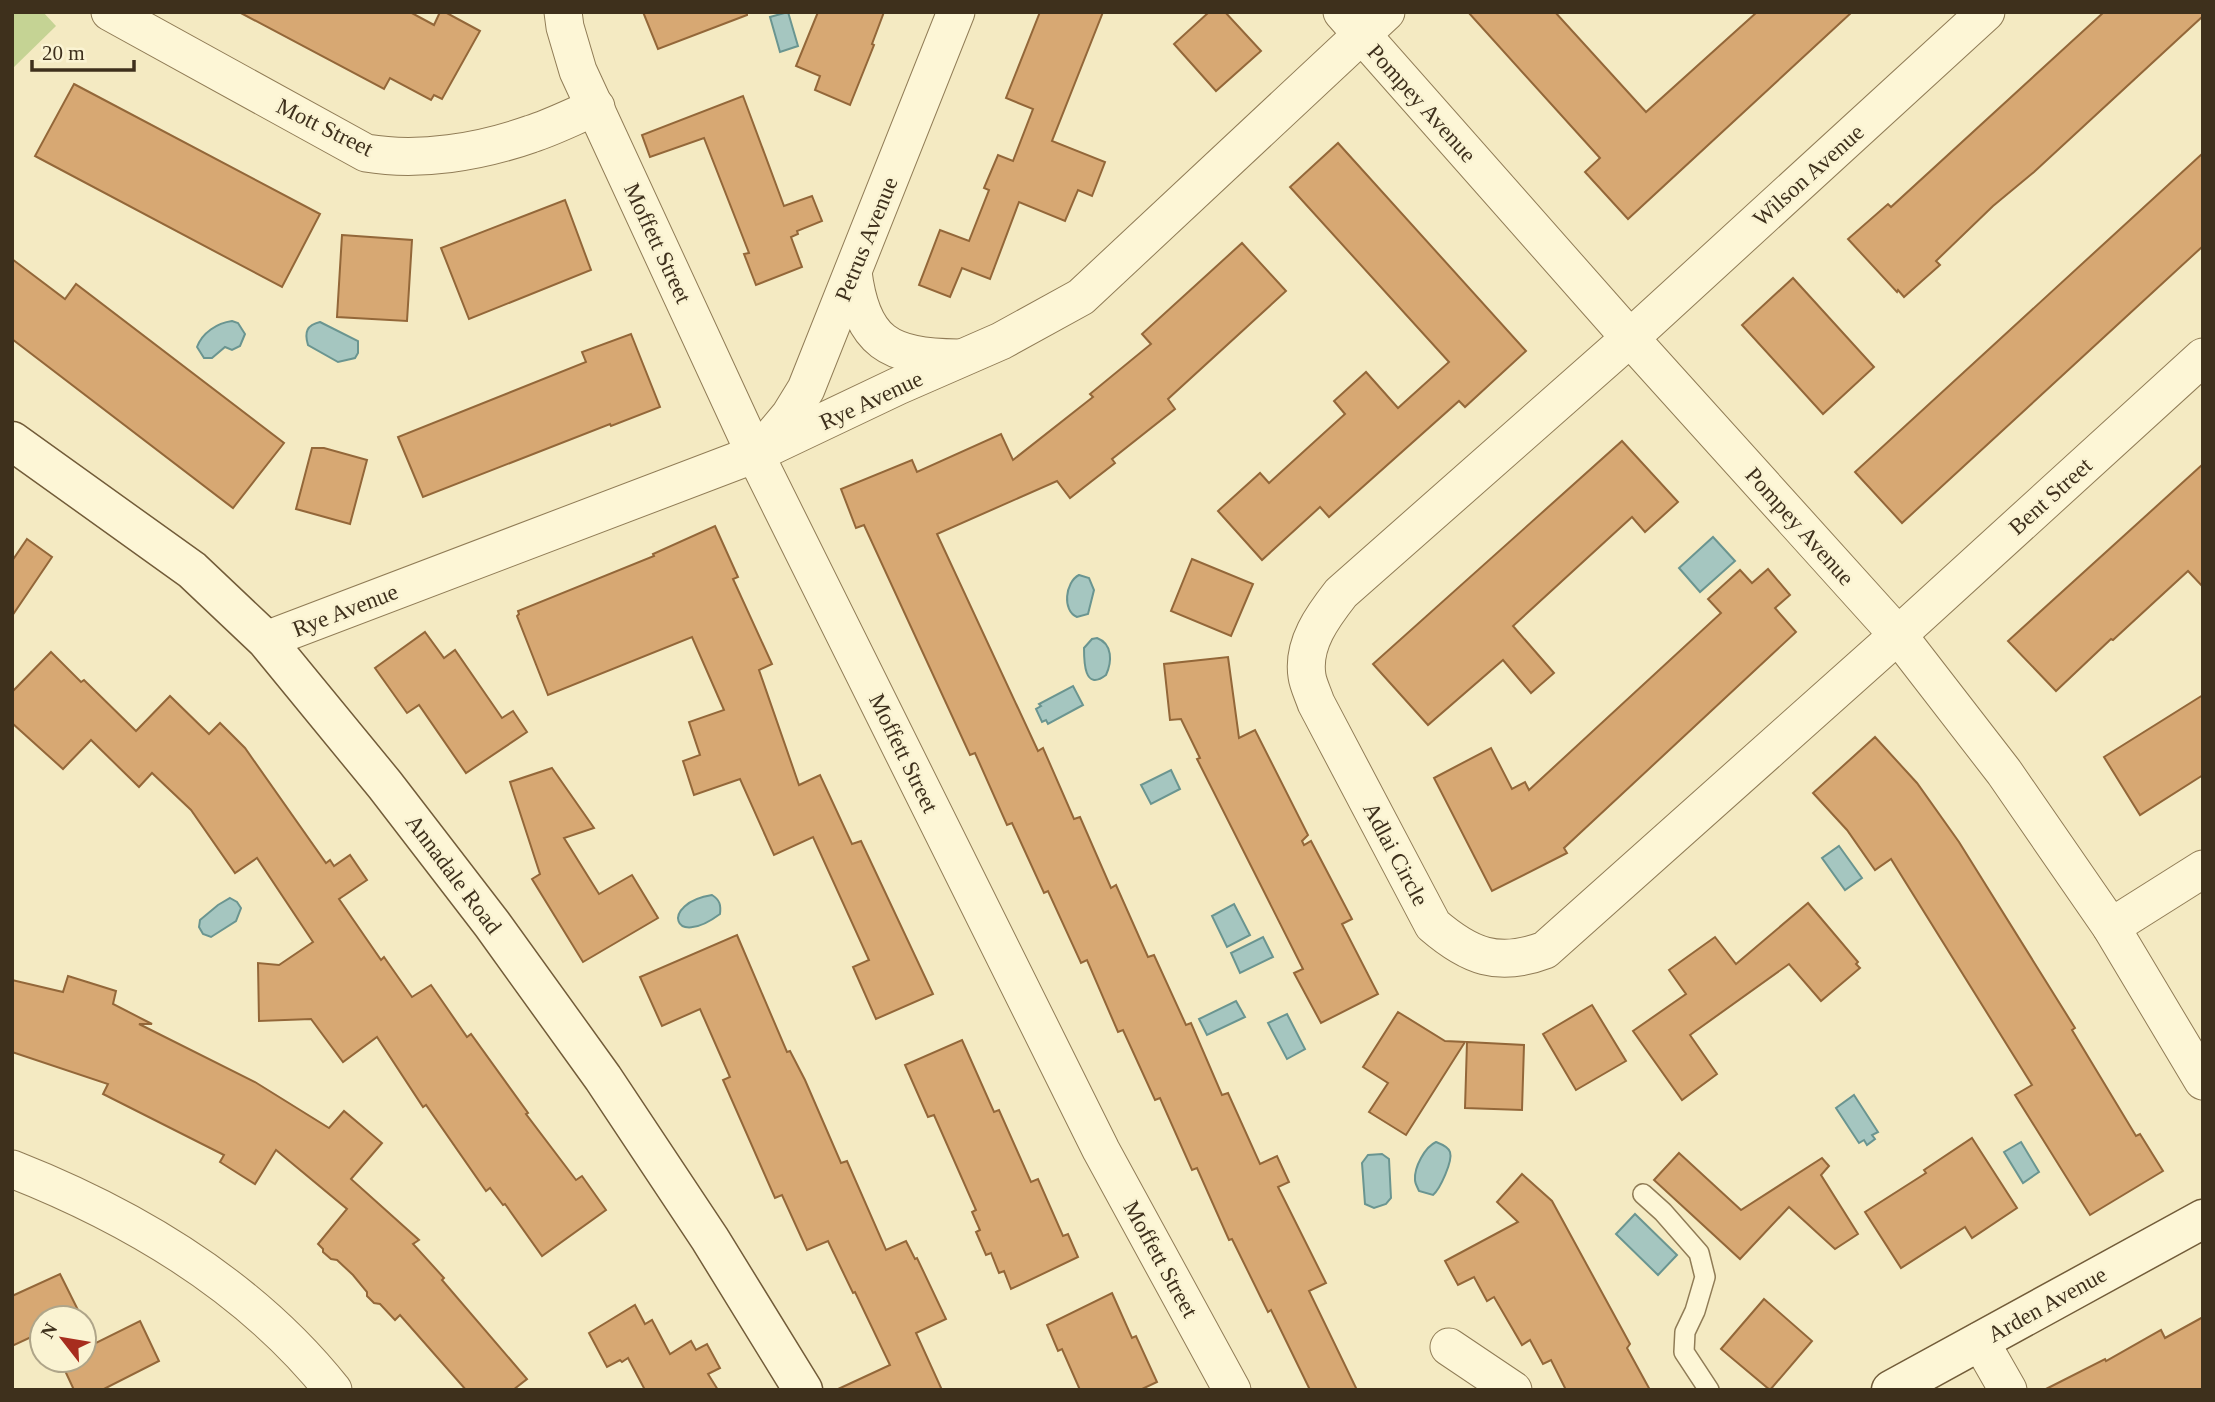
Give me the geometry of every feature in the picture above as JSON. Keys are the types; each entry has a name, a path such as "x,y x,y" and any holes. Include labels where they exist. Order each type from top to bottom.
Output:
{"street":[{"name":"Mott Street","path":"110,12 366,153 392,157 468,150 529,135 596,107"},
{"name":"Moffett Street","path":"563,12 578,71 755,454 1101,1150 1233,1390"},
{"name":"Petrus Avenue","path":"755,454 790,415 806,389 956,12"},
{"name":"Wilson Avenue","path":"1630,338 1986,12"},
{"name":"Pompey Avenue","path":"1363,20 1630,338 1898,635 2004,772 2111,928 2203,1081"},
{"name":"Rye Avenue","path":"266,640 755,454 1002,341 1081,297 1363,20"},
{"path":"853,272 857,301 865,321 885,344 917,356 962,358"},
{"name":"Adlai Circle","path":"1630,338 1341,593 1322,618 1308,648 1307,675 1317,703 1433,925 1449,938 1485,956 1503,960 1524,958 1545,950 1898,635"},
{"name":"Bent Street","path":"1898,635 2203,357"},
{"name":"Annadale Road","path":"12,441 192,570 266,640 418,828 492,924 603,1077 710,1239 803,1390"},
{"path":"2111,928 2203,869"},
{"path":"12,1169 69,1191 137,1225 204,1268 269,1322 333,1390"},
{"name":"Arden Avenue","path":"1891,1390 2203,1219"},
{"path":"1980,1340 2008,1390"},
{"path":"1449,1347 1513,1390"}],"lane":[{"path":"1643,1194 1663,1212 1699,1253 1705,1277 1695,1311 1685,1332 1684,1352 1709,1390"}],"green space":[{"path":"12,12 43,12 56,26 12,69"}],"water":[{"path":"788,12 798,46 780,52 770,17"},
{"path":"232,321 238,323 245,334 240,346 232,350 225,347 212,358 204,358 197,347 202,337 216,326"},
{"path":"320,322 358,341 355,358 338,362 308,345 308,330"},
{"path":"1713,537 1735,561 1700,592 1679,568"},
{"path":"1079,575 1089,578 1094,590 1088,614 1077,617 1069,609 1067,596 1071,584"},
{"path":"1097,638 1106,644 1110,659 1106,675 1093,680 1087,673 1084,648 1092,639"},
{"path":"1073,686 1083,705 1048,724 1046,720 1042,722 1036,709 1041,706 1039,704"},
{"path":"1171,770 1180,789 1151,804 1141,785"},
{"path":"1839,846 1862,878 1845,890 1822,858"},
{"path":"712,895 719,903 720,914 704,924 691,927 683,926 678,921 685,906"},
{"path":"230,898 241,908 236,921 211,937 203,934 199,927 200,920"},
{"path":"1234,904 1250,935 1227,947 1212,916"},
{"path":"1263,937 1273,957 1240,973 1231,953"},
{"path":"1236,1001 1245,1017 1207,1035 1199,1019"},
{"path":"1287,1014 1305,1049 1287,1059 1268,1023"},
{"path":"1854,1095 1878,1132 1872,1135 1875,1139 1867,1145 1864,1140 1859,1143 1836,1108"},
{"path":"1436,1142 1448,1148 1450,1162 1433,1195 1419,1191 1415,1175 1424,1153"},
{"path":"2021,1142 2039,1172 2023,1183 2004,1152"},
{"path":"1382,1154 1389,1159 1391,1198 1386,1204 1374,1208 1365,1204 1362,1163 1368,1155"},
{"path":"1635,1214 1677,1255 1658,1275 1616,1234"}],"building":[{"path":"239,12 410,12 434,25 440,12 445,12 480,31 442,99 434,95 431,100 390,78 384,89"},
{"path":"643,12 747,12 747,15 658,49"},
{"path":"818,12 884,12 850,105 815,90 820,76 796,66"},
{"path":"1040,12 1103,12 1052,141 1105,162 1092,196 1078,190 1065,221 1019,202 990,279 962,268 950,297 919,285 940,230 969,241 989,190 984,188 998,155 1013,161 1033,109 1006,98"},
{"path":"1209,12 1225,12 1261,51 1216,91 1174,44"},
{"path":"1468,12 1555,12 1646,112 1757,12 1852,12 1628,219 1585,172 1600,158"},
{"path":"2104,12 2203,12 2203,16 2034,172 1993,206 1936,261 1940,265 1904,297 1898,290 1897,292 1848,239 1888,204 1891,207"},
{"path":"74,84 320,214 282,287 35,156"},
{"path":"743,96 784,206 812,196 822,221 797,231 798,234 791,237 802,267 756,285 744,254 749,253 704,138 650,157 642,135"},
{"path":"1338,143 1526,351 1465,407 1459,401 1329,517 1320,507 1262,560 1218,511 1260,473 1269,483 1345,414 1334,401 1366,372 1398,408 1449,362 1290,187"},
{"path":"2203,153 2203,246 1902,523 1855,472"},
{"path":"565,200 591,270 469,319 441,248"},
{"path":"342,235 412,240 407,321 337,317"},
{"path":"1242,243 1286,291 1168,399 1175,409 1112,459 1115,463 1070,498 1057,481 937,534 1038,751 1043,748 1074,819 1080,817 1111,888 1116,885 1148,957 1154,955 1186,1025 1191,1023 1222,1095 1228,1093 1260,1164 1277,1156 1289,1182 1278,1187 1326,1283 1309,1291 1357,1390 1310,1390 1271,1310 1268,1312 1232,1239 1229,1240 1197,1168 1192,1170 1160,1098 1155,1100 1123,1030 1118,1032 1087,960 1081,963 1048,891 1044,893 1012,823 1007,825 975,753 970,755 864,525 856,528 841,489 912,460 917,472 1001,434 1013,460 1093,397 1090,394 1151,344 1142,334"},
{"path":"12,259 65,299 76,284 284,443 233,508 12,339"},
{"path":"1793,278 1874,367 1823,414 1742,325"},
{"path":"631,334 660,407 423,497 398,437 586,362 582,352"},
{"path":"1622,441 1678,502 1645,532 1632,517 1513,626 1554,673 1531,693 1503,660 1428,725 1373,664"},
{"path":"312,448 324,448 367,460 350,524 296,509"},
{"path":"2203,464 2203,587 2188,571 2056,691 2008,641"},
{"path":"715,526 738,577 733,579 772,664 759,670 799,785 820,775 852,844 861,841 933,994 876,1019 853,967 869,960 813,837 774,855 740,779 694,795 683,761 700,755 689,722 724,710 692,637 548,695 517,616 518,611 654,556 653,554"},
{"path":"27,539 52,557 12,616 12,561"},
{"path":"1192,559 1253,584 1231,636 1171,611"},
{"path":"1768,569 1790,595 1775,608 1796,632 1564,848 1567,853 1492,891 1434,778 1491,748 1512,789 1525,782 1529,790 1721,613 1708,599 1740,570 1752,583"},
{"path":"425,632 444,658 455,650 502,718 513,711 527,732 466,773 419,705 407,713 375,668"},
{"path":"51,652 136,731 170,696 209,734 220,723 245,748 326,863 330,860 334,866 350,855 367,880 339,899 381,960 384,957 412,997 431,985 467,1037 471,1034 576,1180 582,1176 606,1210 542,1256 505,1204 503,1205 490,1188 486,1191 426,1105 423,1107 377,1037 343,1062 311,1019 259,1021 258,963 279,965 313,942 257,858 235,873 191,810 152,773 139,787 91,740 63,769 12,723 12,692"},
{"path":"1228,657 1239,738 1255,730 1308,835 1302,841 1304,845 1311,841 1352,919 1342,924 1378,994 1321,1023 1294,973 1303,969 1197,759 1200,758 1181,719 1170,720 1164,664"},
{"path":"2203,695 2203,775 2140,815 2104,757"},
{"path":"1875,737 1917,783 1959,842 2075,1028 2072,1030 2136,1136 2140,1134 2163,1171 2090,1215 2015,1095 2032,1085 1891,859 1875,870 1847,830 1813,793"},
{"path":"552,768 594,828 564,838 599,894 632,875 658,918 583,962 532,879 540,874 510,782"},
{"path":"1808,903 1858,962 1856,964 1860,968 1821,1001 1789,964 1690,1035 1717,1074 1682,1100 1633,1031 1686,994 1669,970 1715,937 1736,964"},
{"path":"737,935 787,1052 790,1051 805,1080 841,1163 847,1161 886,1250 906,1241 946,1319 916,1333 942,1390 836,1390 890,1365 828,1241 807,1250 782,1195 775,1198 723,1080 730,1077 700,1009 662,1026 640,977"},
{"path":"68,976 116,991 113,1004 152,1024 139,1024 255,1082 329,1128 344,1111 382,1143 351,1179 419,1240 413,1244 527,1379 513,1390 466,1390 400,1315 395,1320 380,1304 374,1303 353,1275 337,1260 331,1259 323,1252 318,1244 347,1209 276,1150 255,1184 220,1162 224,1155 103,1094 108,1084 12,1052 12,980 63,992"},
{"path":"1592,1005 1626,1061 1576,1090 1543,1034"},
{"path":"1398,1012 1445,1041 1465,1042 1406,1135 1369,1112 1388,1083 1363,1067"},
{"path":"962,1040 994,1112 999,1110 1031,1182 1038,1179 1063,1236 1068,1234 1078,1257 1011,1289 1004,1271 999,1273 991,1253 986,1255 976,1232 980,1230 972,1212 976,1210 934,1115 928,1117 905,1065"},
{"path":"1467,1042 1524,1045 1522,1110 1465,1108"},
{"path":"1972,1138 2017,1208 1972,1238 1965,1227 1901,1268 1865,1212 1926,1173 1924,1170"},
{"path":"1679,1153 1741,1210 1822,1158 1829,1166 1821,1175 1858,1234 1835,1249 1789,1207 1740,1259 1654,1180"},
{"path":"1522,1174 1552,1201 1630,1344 1627,1348 1650,1390 1566,1390 1551,1360 1543,1364 1530,1340 1522,1345 1494,1297 1487,1301 1474,1277 1458,1285 1445,1261 1518,1222 1497,1202"},
{"path":"60,1274 75,1304 28,1304 28,1339 12,1346 12,1296"},
{"path":"1112,1293 1132,1338 1136,1336 1157,1382 1140,1390 1080,1390 1062,1349 1058,1351 1047,1325"},
{"path":"1764,1299 1812,1341 1770,1390 1721,1349"},
{"path":"635,1305 645,1324 652,1320 670,1354 691,1341 696,1350 707,1344 720,1368 708,1374 718,1390 645,1390 628,1358 607,1367 589,1333"},
{"path":"2203,1317 2203,1390 2044,1390 2105,1359 2106,1361 2161,1330 2165,1338"},
{"path":"140,1321 159,1361 102,1390 74,1390 67,1374 98,1374 98,1342"}]}
